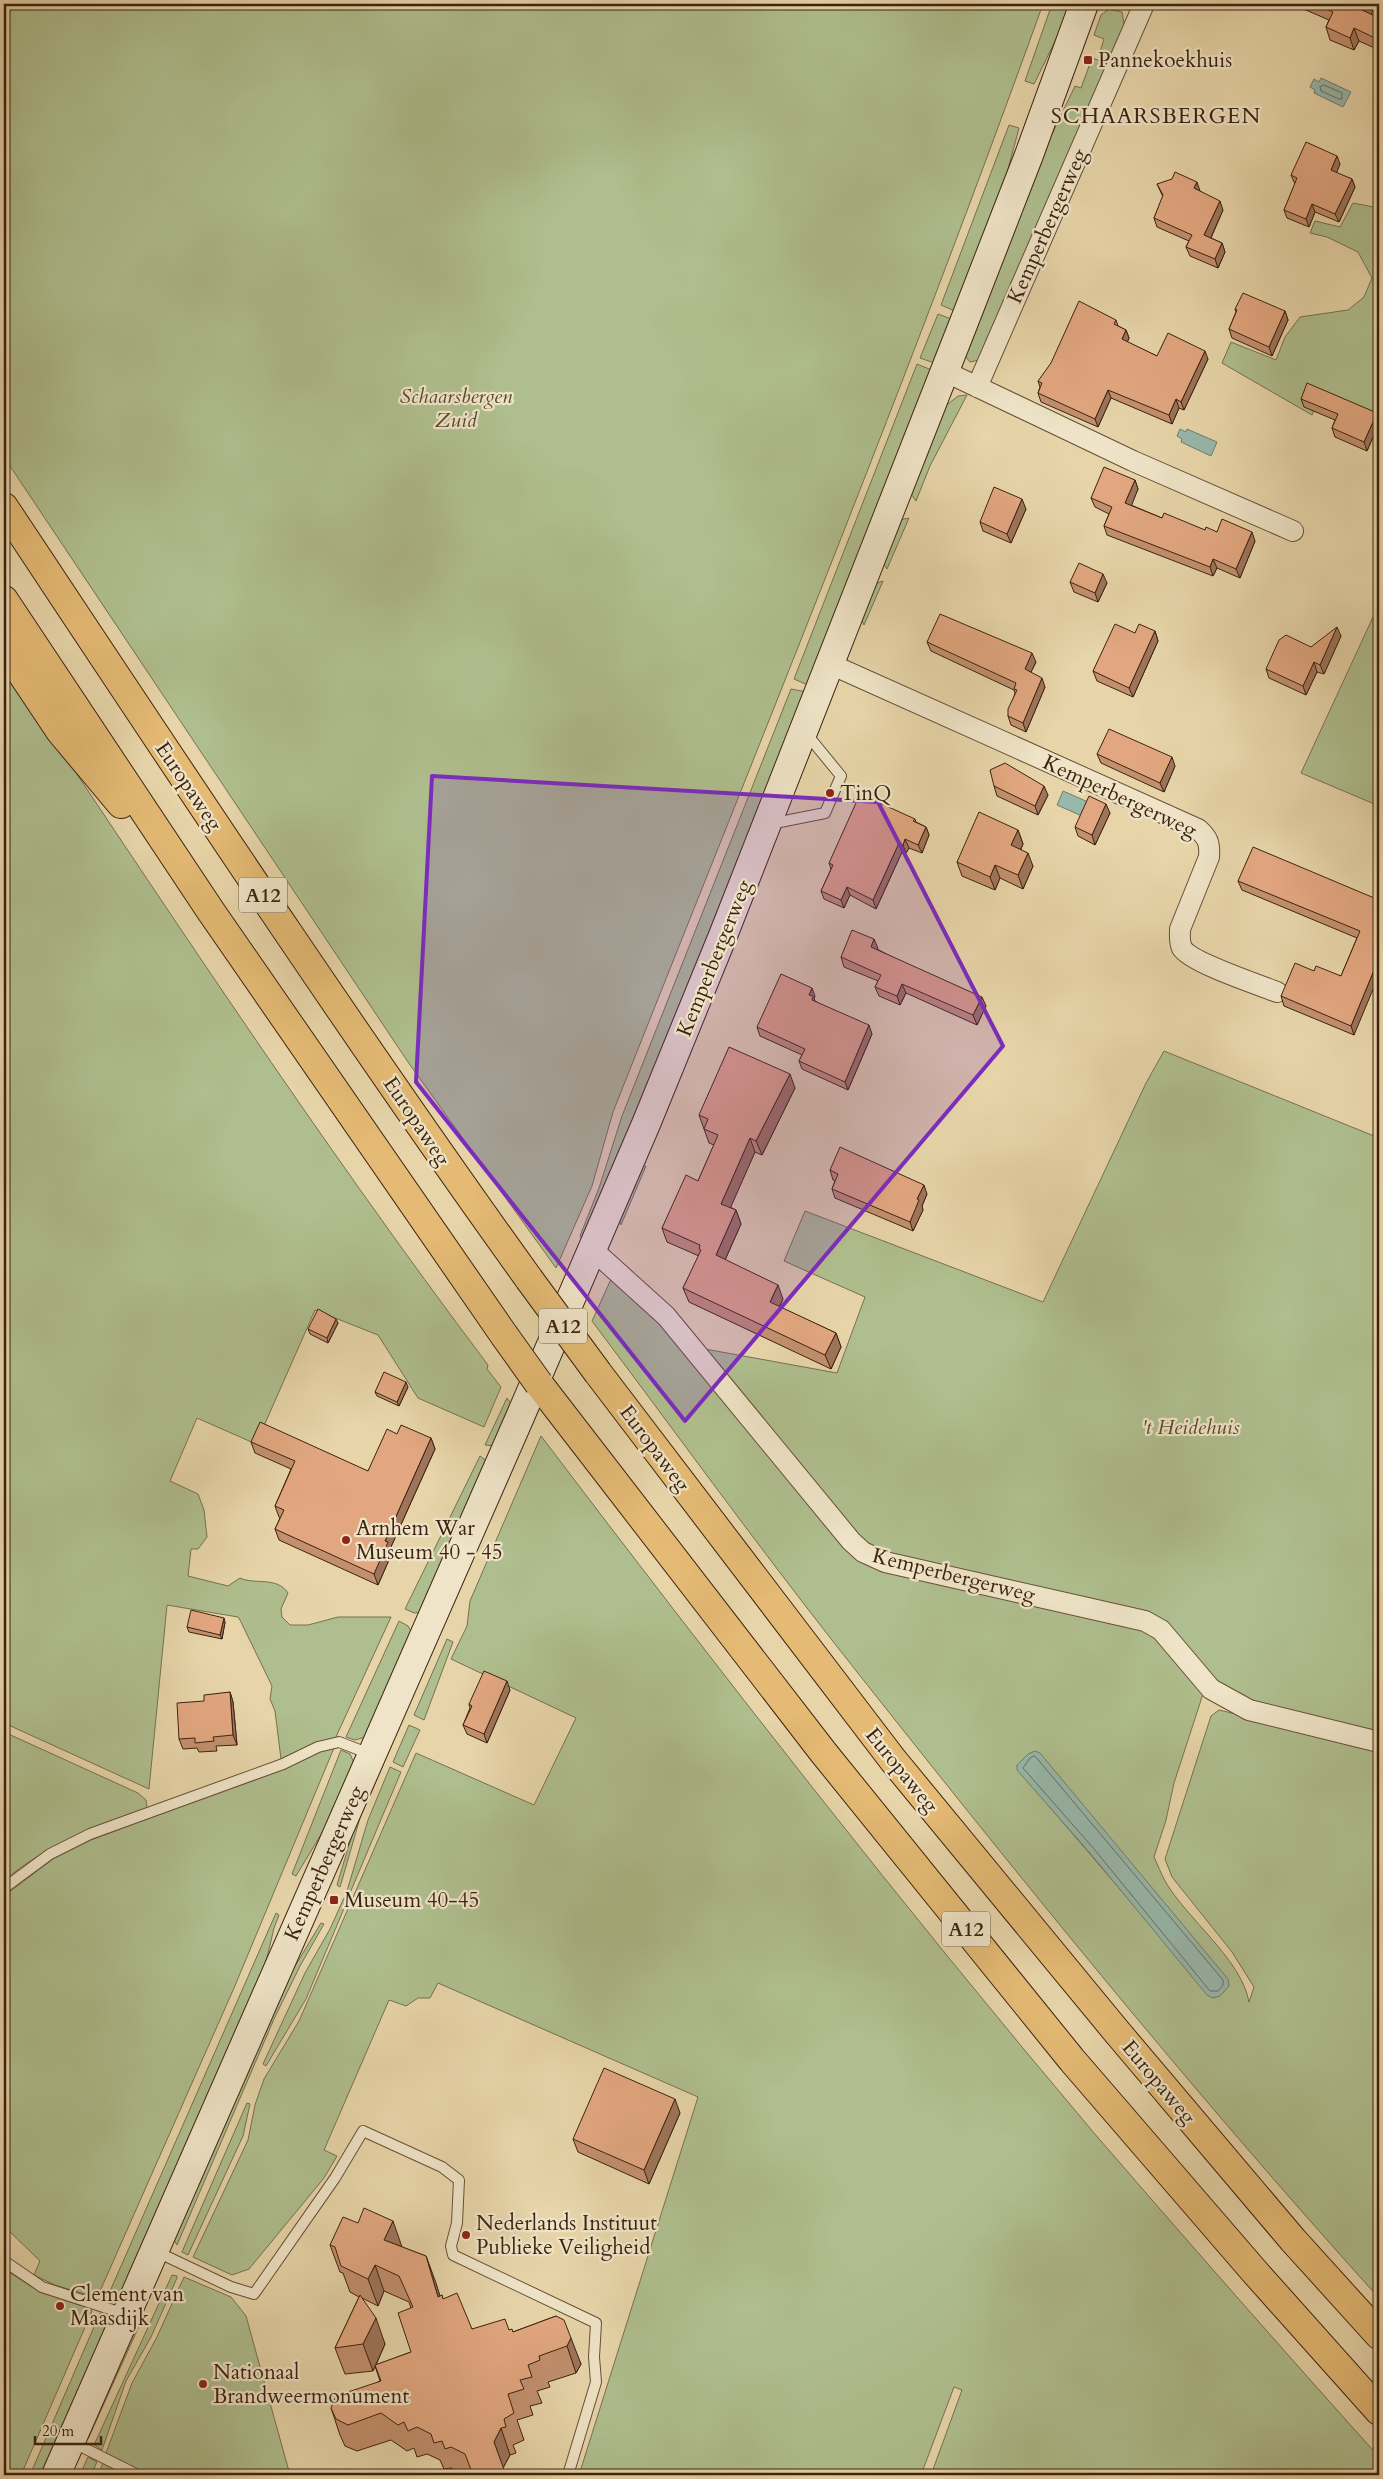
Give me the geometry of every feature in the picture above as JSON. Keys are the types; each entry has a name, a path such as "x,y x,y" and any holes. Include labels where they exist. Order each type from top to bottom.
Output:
{"highway":[{"name":"Europaweg","path":"4,507 175,765 458,1180 598,1374 893,1760 1161,2084 1293,2240 1379,2335"},
{"name":"A12","path":"4,600 210,910 504,1335 573,1430 823,1752 1072,2060 1254,2271 1379,2411"},
{"name":"A12","path":"4,647 60,731 210,910"}],"main road":[{"name":"Kemperbergerweg","path":"56,2475 593,1250 650,1114 830,664 1029,155 1084,4"}],"street":[{"name":"Kemperbergerweg","path":"977,387 1137,6"},
{"path":"944,371 1133,461 1292,530"},
{"name":"Kemperbergerweg","path":"830,664 1198,829 1206,837 1210,845 1209,857 1180,929 1182,949 1196,959 1277,992"},
{"name":"Kemperbergerweg","path":"593,1250 666,1316 851,1541 863,1552 885,1562 1145,1621 1161,1630 1211,1689 1249,1710 1379,1742"}],"lane":[{"path":"767,825 825,814 841,776 804,730"},
{"path":"4,1888 50,1854 90,1834 283,1764 318,1747 339,1742 372,1754"},
{"path":"155,2251 231,2287 254,2294 336,2178 363,2132 442,2168 459,2180 457,2223 451,2246 453,2255 596,2323 594,2357 596,2382 568,2475"},
{"path":"4,2261 42,2286 127,2315"},
{"path":"72,2441 138,2475"}],"highlighted area":[{"path":"432,776 878,802 1003,1046 685,1421 416,1082"}],"green space":[{"name":"Schaarsbergen Zuid","path":"4,4 1043,4 887,421 613,1112 592,1186 556,1268 408,1062 4,457"},
{"path":"1052,4 1071,4 1065,21 1034,84 1025,81"},
{"path":"1109,9 1122,12 1125,29 1111,60 1099,55 1104,39 1094,35 1101,15"},
{"path":"1092,58 1109,64 979,360 970,362 965,356 1040,159 1075,86 1081,88"},
{"path":"1009,125 1019,128 999,203 957,312 941,305"},
{"path":"1353,203 1379,208 1379,413 1371,415 1321,396 1312,415 1222,363 1231,342 1276,360 1285,337 1300,317 1348,310 1364,297 1372,278 1358,252 1327,237 1310,233 1315,221 1340,227"},
{"path":"938,314 954,320 937,364 920,358"},
{"path":"917,364 934,371 810,686 794,679"},
{"path":"967,395 930,466 916,501 909,491 943,408 958,396"},
{"path":"909,518 887,569 882,561 899,520"},
{"path":"883,581 864,625 860,616 874,584"},
{"path":"1379,604 1379,806 1301,773"},
{"path":"4,665 301,1106 488,1365 487,1369 501,1387 484,1427 418,1398 378,1335 315,1310 256,1444 197,1418 170,1481 198,1494 204,1510 207,1537 198,1549 191,1549 188,1576 228,1586 240,1578 278,1584 288,1593 281,1609 282,1617 290,1625 308,1625 338,1617 391,1617 335,1739 281,1759 275,1711 270,1699 272,1686 238,1617 167,1605 149,1789 4,1723"},
{"path":"791,689 807,692 681,1013 582,1239 580,1236 599,1188 622,1116"},
{"name":"'t Heidehuis","path":"1164,1051 1379,1138 1379,1737 1250,1704 1215,1684 1164,1624 865,1547 705,1349 837,1373 865,1297 784,1261 805,1211 1043,1302 1146,1083"},
{"path":"646,1166 621,1225 618,1218 641,1167"},
{"path":"612,1277 659,1321 846,1544 1142,1626 1157,1635 1204,1691 1174,1783 1166,1820 1154,1857 1174,1895 1225,1955 1236,1971 1244,1986 1249,2002 1254,1987 1232,1952 1172,1877 1165,1859 1211,1716 1219,1710 1379,1748 1379,2298 1238,2138 1101,1976 967,1810 804,1604 592,1321","holes":["1017,1765 1213,1998 1018,1770"]},
{"path":"507,1398 513,1406 494,1446 485,1445"},
{"path":"541,1436 744,1701 952,1962 1094,2133 1379,2457 1379,2475 931,2475 962,2390 954,2387 921,2475 579,2475 698,2097 438,1983 430,1998 418,1998 406,2006 389,2000 324,2150 337,2156 324,2178 249,2269 232,2275 193,2257 248,2140 255,2105 264,2079 299,2021 416,1753 534,1805 576,1718 451,1659 467,1626 470,1601"},
{"path":"480,1456 488,1462 423,1612 414,1613 405,1609"},
{"path":"399,1621 408,1626 413,1635 369,1736 355,1740 346,1737"},
{"path":"447,1639 453,1642 424,1720 414,1715"},
{"path":"409,1725 420,1730 403,1767 393,1762"},
{"path":"4,1732 138,1793 146,1800 147,1808 109,1822 54,1847 20,1868 4,1881"},
{"path":"334,1748 234,1988 97,2298 55,2285 34,2275 40,2261 4,2226 4,1896 53,1859 91,1840 284,1767 318,1752"},
{"path":"341,1750 350,1754 356,1767 337,1808 296,1876 292,1874"},
{"path":"380,1764 383,1765 360,1818 340,1887 337,1885 358,1815"},
{"path":"390,1767 401,1772 350,1893 347,1891 368,1820"},
{"path":"344,1898 348,1899 306,1999 266,2066 263,2064 305,1973 330,1929"},
{"path":"276,1913 279,1915 274,1928 260,1987 125,2295 110,2300 107,2298"},
{"path":"321,1923 324,1924 300,1966 274,2019 177,2245 173,2238 280,1991"},
{"path":"247,2103 250,2104 243,2136 188,2255 182,2252"},
{"path":"4,2269 40,2292 86,2307 92,2311 21,2475 4,2475"},
{"path":"172,2275 177,2276 177,2278 151,2337 126,2381 102,2450 94,2445"},
{"path":"184,2277 231,2297 246,2316 290,2475 147,2475 106,2453 132,2383 157,2337"},
{"path":"100,2313 105,2315 110,2325 45,2475 30,2475"},
{"path":"136,2322 140,2324 88,2439 86,2437"},
{"path":"88,2457 97,2462 91,2475 80,2475"},
{"path":"103,2463 128,2475 98,2475"}],"water":[{"path":"1321,78 1351,92 1343,107 1314,93 1315,90 1310,87 1314,79 1319,82"},
{"path":"1180,429 1186,432 1187,429 1217,442 1211,456 1181,442 1182,439 1177,436"},
{"path":"1063,791 1088,802 1082,816 1057,805"},
{"path":"1035,1751 1040,1753 1228,1979 1229,1986 1220,1996 1213,1998 1207,1995 1090,1853 1017,1770 1017,1765 1028,1754"}],"building":[{"path":"1315,4 1365,4 1362,10 1379,18 1379,35 1377,39 1354,28 1350,38 1326,27 1333,12"},
{"path":"1306,142 1337,156 1331,170 1352,179 1335,214 1312,204 1306,219 1284,210 1297,178 1291,175"},
{"path":"1175,172 1197,182 1194,188 1220,201 1204,235 1222,243 1215,259 1186,247 1192,235 1154,218 1163,195 1157,184 1172,179"},
{"path":"1243,293 1285,311 1269,347 1229,329 1237,310 1235,309"},
{"path":"1079,301 1116,320 1114,324 1126,330 1122,339 1157,356 1168,333 1205,351 1181,402 1176,399 1169,415 1108,390 1095,419 1038,393 1042,383 1038,381 1051,363"},
{"path":"1307,383 1377,413 1364,442 1332,428 1338,414 1301,399"},
{"path":"1104,467 1135,480 1125,503 1162,518 1164,513 1205,530 1206,527 1217,532 1222,519 1252,532 1236,569 1213,559 1210,567 1104,526 1112,507 1091,498"},
{"path":"994,487 1022,499 1007,534 980,522"},
{"path":"1079,563 1103,574 1095,593 1070,582"},
{"path":"940,614 1032,653 1025,669 1042,678 1023,723 1008,716 1008,709 1017,690 1014,689 1016,683 927,642"},
{"path":"1115,624 1135,633 1139,624 1155,631 1129,688 1093,671"},
{"path":"1337,627 1320,665 1314,662 1303,686 1266,669 1279,640 1286,635 1311,647"},
{"path":"1109,729 1172,757 1160,783 1097,754"},
{"path":"1005,763 1044,786 1035,806 994,786 990,770"},
{"path":"860,794 915,819 913,821 926,827 918,845 905,839 903,845 899,843 873,900 847,887 841,900 821,891 833,865 829,863"},
{"path":"1089,796 1106,804 1092,835 1075,827"},
{"path":"979,812 1018,830 1011,845 1028,853 1018,875 995,865 990,877 957,862"},
{"path":"1253,847 1379,900 1379,958 1351,1026 1281,996 1295,963 1314,971 1316,966 1341,976 1360,931 1238,881"},
{"path":"852,930 874,939 871,947 982,997 973,1015 902,984 897,996 875,987 881,975 841,957"},
{"path":"781,974 812,988 809,995 813,996 812,1000 869,1025 845,1082 799,1061 805,1049 757,1027"},
{"path":"729,1047 790,1074 756,1141 750,1138 721,1204 736,1210 716,1255 778,1285 770,1302 836,1333 825,1355 683,1288 701,1250 699,1249 700,1245 662,1228 686,1175 698,1181 718,1135 704,1129 708,1119 699,1115"},
{"path":"840,1147 924,1185 917,1199 919,1200 910,1222 832,1189 838,1174 830,1170"},
{"path":"318,1309 336,1319 327,1338 308,1329"},
{"path":"384,1372 406,1382 397,1402 375,1392"},
{"path":"260,1422 368,1471 387,1429 397,1434 401,1425 431,1438 385,1541 388,1542 374,1574 275,1529 284,1510 275,1506 295,1461 251,1442"},
{"path":"191,1610 224,1618 220,1635 187,1627"},
{"path":"484,1671 507,1681 484,1734 463,1725 472,1706 469,1704"},
{"path":"230,1692 233,1735 213,1737 214,1741 195,1743 195,1738 179,1739 177,1703 204,1701 204,1695"},
{"path":"604,2068 675,2099 644,2170 573,2139"},
{"path":"364,2208 393,2221 384,2240 426,2256 438,2297 442,2295 443,2299 457,2293 472,2329 505,2319 509,2330 512,2329 513,2332 556,2316 564,2320 571,2338 567,2346 539,2356 540,2360 528,2365 532,2377 520,2380 524,2389 508,2394 514,2413 504,2419 506,2427 501,2428 494,2442 506,2475 473,2475 465,2454 451,2447 445,2449 442,2441 434,2443 431,2434 417,2427 408,2431 404,2422 398,2425 381,2413 348,2425 336,2419 331,2408 336,2396 381,2381 375,2365 411,2352 398,2313 413,2307 399,2276 375,2265 368,2279 341,2266 335,2247 330,2245 343,2217 358,2223"},
{"path":"360,2295 376,2318 363,2344 335,2348"}],"place":[{"name":"Pannekoekhuis","path":"1088,60"},
{"name":"TinQ","path":"830,793"},
{"name":"Arnhem War Museum 40 - 45","path":"346,1540"},
{"name":"Museum 40-45","path":"334,1900"},
{"name":"Nederlands Instituut Publieke Veiligheid","path":"466,2235"},
{"name":"Clement van Maasdijk","path":"60,2306"},
{"name":"Nationaal Brandweermonument","path":"203,2384"}],"district":[{"name":"SCHAARSBERGEN","path":"1156,115"}]}
